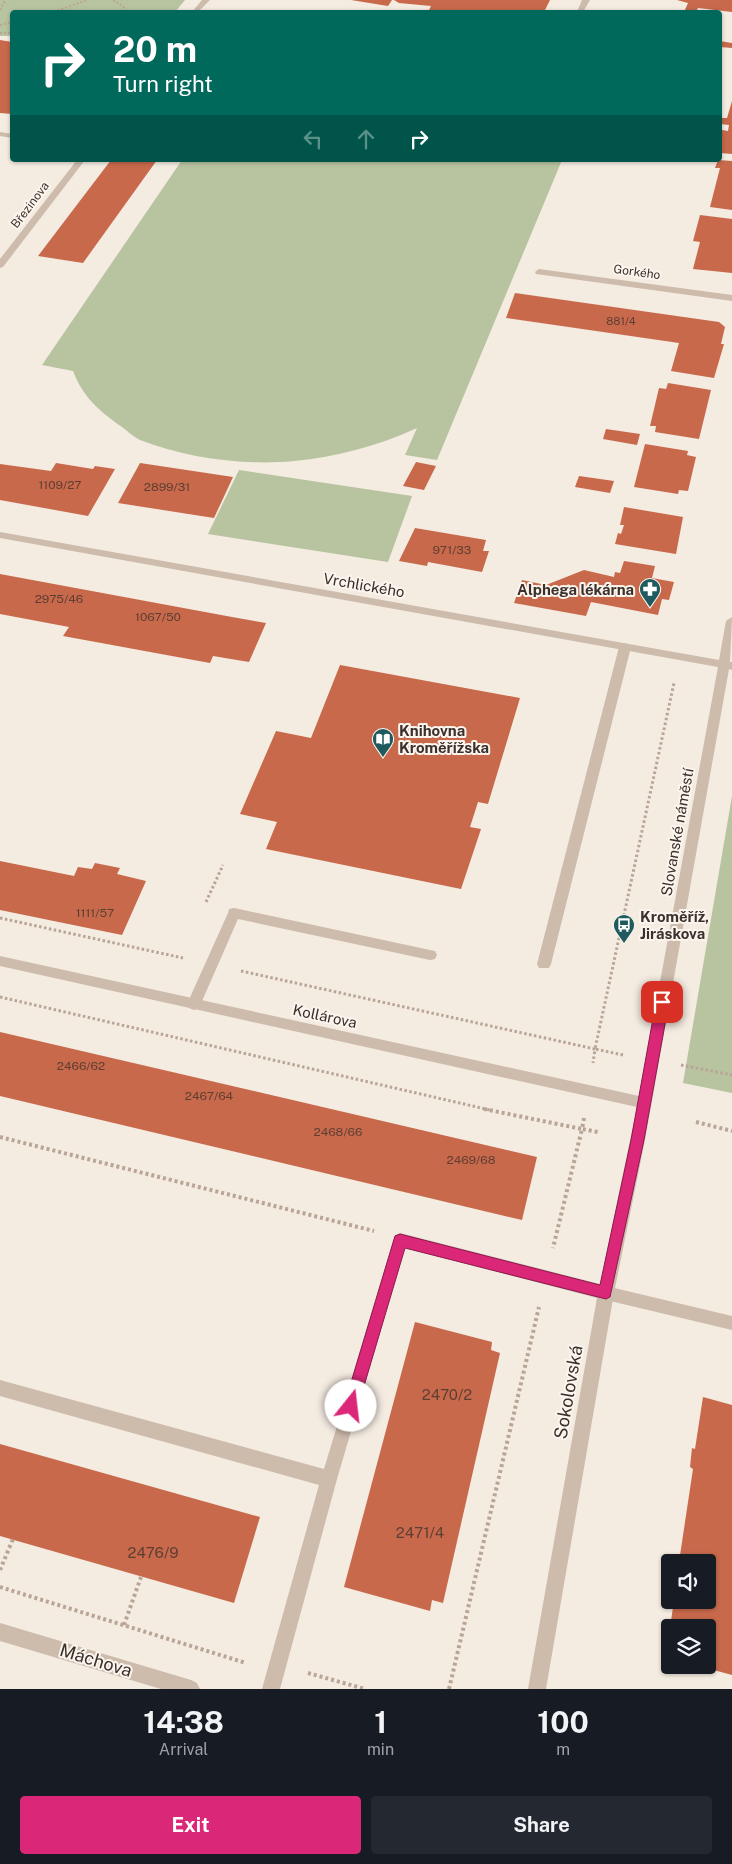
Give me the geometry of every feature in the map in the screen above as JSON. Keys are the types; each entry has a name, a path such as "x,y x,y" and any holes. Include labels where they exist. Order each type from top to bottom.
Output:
{"street":[{"path":"197,10 206,0"},
{"name":"Březinova","path":"0,265 79,162"},
{"name":"Gorkého","path":"539,272 732,298"},
{"name":"Vrchlického","path":"0,535 728,666"},
{"name":"Slovanské náměstí","path":"644,1103 728,666 732,621"},
{"path":"544,964 625,647"},
{"path":"194,1004 234,913 430,955"},
{"name":"Kollárova","path":"0,961 644,1103"},
{"name":"Sokolovská","path":"537,1689 606,1293 644,1103"},
{"path":"271,1689 329,1479 400,1240 732,1324"},
{"path":"0,1388 329,1479"},
{"name":"Máchova","path":"0,1632 191,1689"}],"path":[{"path":"0,10 4,0"},
{"path":"59,10 86,0"},
{"path":"113,0 123,6 125,10"},
{"path":"595,1050 608,980 674,682"},
{"path":"0,918 595,1050 732,1075"},
{"path":"0,997 467,1105 582,1129 450,1689"},
{"path":"696,1122 732,1131"},
{"path":"0,1137 380,1232 400,1240"},
{"path":"0,1570 13,1539"},
{"path":"124,1625 141,1577"},
{"path":"0,1587 276,1672 306,1672 364,1689"}],"green space":[{"path":"0,0 185,0 177,10 10,10 10,36 0,36"},
{"path":"181,162 561,162 437,460 405,455 417,428 357,450 294,461 236,461 177,452 140,440 106,415 87,396 73,371 42,365"},
{"path":"239,470 412,496 388,562 208,534"},
{"path":"732,796 732,1093 683,1083"}],"building":[{"path":"351,0 392,0 388,6"},
{"path":"394,0 550,0 545,10 429,10 431,6 399,3"},
{"path":"677,0 732,0 732,12 698,8 697,10 685,10 688,3"},
{"path":"0,40 10,42 10,114 0,113"},
{"path":"722,41 732,43 732,48 722,47"},
{"path":"732,101 732,154 722,153 722,130 728,131 729,125 722,124 722,118 727,118"},
{"path":"732,161 732,210 710,207 720,168 715,168 717,162"},
{"path":"109,162 156,162 83,263 38,256"},
{"path":"700,215 732,219 732,273 693,269 700,242 693,241"},
{"path":"515,293 719,322 725,327 721,344 724,344 714,378 671,371 679,343 506,318"},
{"path":"668,383 711,390 699,439 655,432 656,426 650,426 659,388 666,389"},
{"path":"606,429 640,434 637,445 603,439"},
{"path":"645,444 688,451 687,455 696,457 688,491 679,490 678,494 634,487"},
{"path":"416,462 436,466 424,490 403,486"},
{"path":"56,463 93,469 95,466 115,469 88,516 0,500 0,464 51,471"},
{"path":"140,463 233,477 214,518 118,503"},
{"path":"579,476 614,481 610,493 575,487"},
{"path":"624,507 683,517 676,554 615,544 618,533 621,534 624,525 620,525"},
{"path":"415,528 486,540 483,551 489,551 482,572 428,562 427,566 399,561"},
{"path":"624,561 655,566 652,578 674,582 669,600 662,599 658,615 591,602 586,616 514,603 522,580 546,585 584,570 614,577 615,572 620,573"},
{"path":"0,574 266,623 249,662 213,656 210,663 63,636 69,627 0,614"},
{"name":"Knihovna Kroměřížska","path":"340,665 520,698 488,804 478,802 470,827 481,829 461,889 266,849 277,822 240,814 276,731 311,738"},
{"path":"0,861 74,876 78,867 92,869 95,863 120,868 117,874 146,881 122,935 0,910"},
{"path":"0,1032 537,1157 522,1220 0,1096"},
{"path":"415,1322 492,1342 491,1350 500,1353 443,1603 432,1600 430,1611 344,1587"},
{"path":"703,1397 732,1405 732,1675 716,1671 716,1619 671,1619 673,1609 716,1609 716,1554 680,1554 693,1469 690,1467 692,1448 695,1449"},
{"path":"0,1444 260,1517 234,1603 0,1536"}],"place":[{"name":"Alphega lékárna","path":"650,608"},
{"name":"Knihovna Kroměřížska","path":"383,758"},
{"name":"Kroměříž, Jiráskova","path":"624,944"}],"route":[{"path":"351,1406 400,1240 606,1293 638,1140 662,1002"}]}
